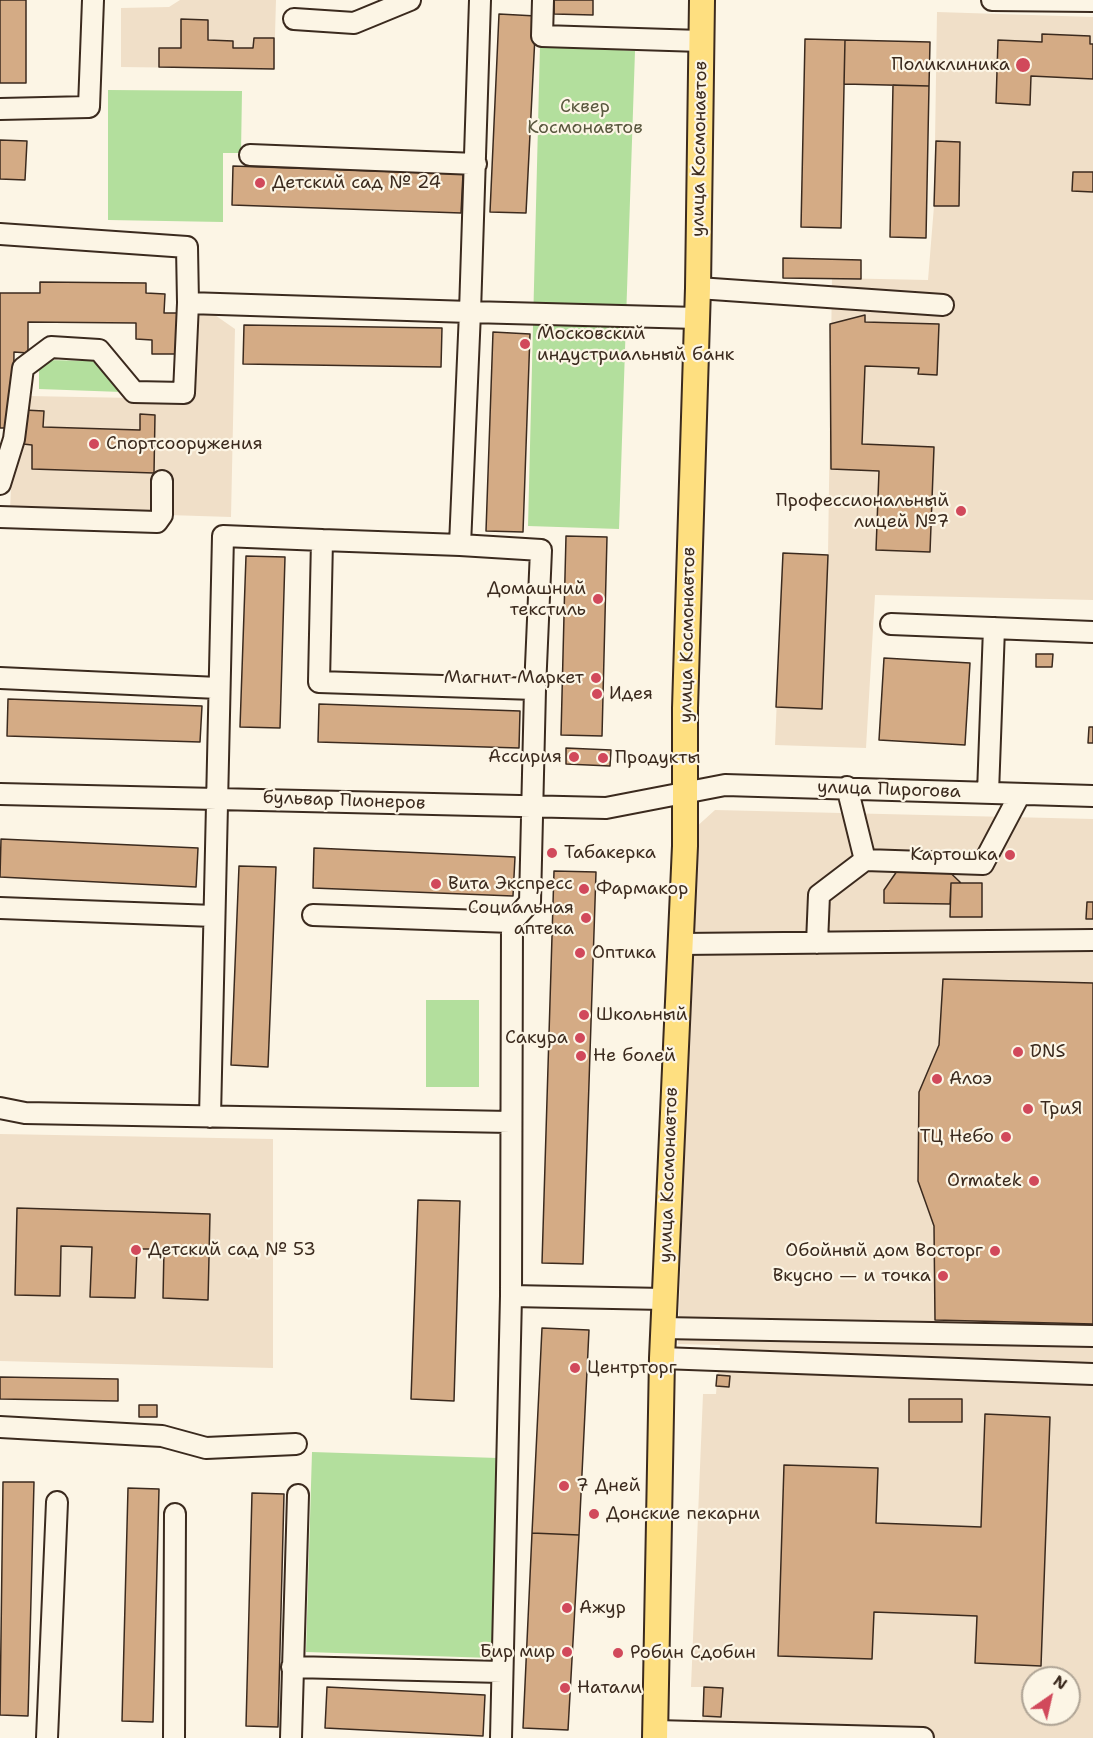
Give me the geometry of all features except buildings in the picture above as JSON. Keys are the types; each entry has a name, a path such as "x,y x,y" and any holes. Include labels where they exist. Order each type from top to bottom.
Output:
{"main road":[{"name":"улица Космонавтов","path":"655,1735 662,1358 686,793 685,708 698,288 702,0"}],"street":[{"path":"0,108 89,107 93,0"},
{"path":"294,19 354,23 410,0"},
{"path":"460,545 476,164 480,0"},
{"path":"543,0 542,36 701,41"},
{"path":"992,0 1093,2"},
{"path":"250,155 476,164"},
{"path":"0,234 187,247 188,303 184,393 134,392 99,350 51,347 23,368 14,439 0,484"},
{"path":"698,288 943,305"},
{"path":"188,303 697,318"},
{"path":"0,517 157,522 162,515 162,481"},
{"path":"210,1117 223,536 541,550 530,806 530,902 512,922 511,1296 501,1738"},
{"path":"322,540 319,682 535,689"},
{"path":"891,624 1093,632"},
{"path":"988,793 994,628"},
{"path":"0,678 218,688"},
{"name":"улица Пирогова","path":"686,793 725,785 1093,796"},
{"path":"847,787 865,860"},
{"name":"бульвар Пионеров","path":"0,794 606,808 686,793"},
{"path":"817,943 819,895 865,860 983,864 1020,794"},
{"path":"0,908 214,916"},
{"path":"313,915 512,922"},
{"path":"680,944 1093,940"},
{"path":"0,1108 25,1113 510,1122"},
{"path":"511,1296 664,1299"},
{"path":"663,1328 1093,1336"},
{"path":"662,1358 1093,1374"},
{"path":"0,1427 162,1436 206,1448 296,1444"},
{"path":"291,1738 298,1495"},
{"path":"47,1738 57,1502"},
{"path":"174,1738 175,1514"},
{"path":"292,1667 502,1672"},
{"path":"655,1735 923,1738"}],"shaded area":[{"path":"180,0 276,0 274,69 121,67 121,8 169,7"},
{"name":"Профессиональный лицей №7","path":"937,12 1093,17 1093,600 875,595 866,748 775,745 783,553 828,555 832,278 928,280 934,206"},
{"path":"212,313 235,329 231,517 10,510 12,465 18,459 23,406 27,396 188,399 193,317"},
{"path":"715,810 1093,819 1093,1738 701,1738 704,1687 691,1687 703,1394 716,1394 720,1345 678,1344 694,829"},
{"name":"Детский сад № 53","path":"0,1134 273,1139 273,1368 0,1361"}],"green space":[{"name":"Сквер Космонавтов","path":"540,45 635,51 619,529 528,526"},
{"path":"108,90 242,91 241,153 223,153 223,222 108,220"},
{"path":"45,360 93,361 122,392 39,389 39,369"},
{"path":"426,1000 479,1000 479,1087 426,1087"},
{"path":"312,1452 498,1458 493,1658 306,1652"}],"place":[{"name":"Поликлиника","path":"1023,65"},
{"name":"Детский сад № 24","path":"260,183"},
{"name":"Московский индустриальный банк","path":"525,344"},
{"name":"Спортсооружения","path":"94,444"},
{"name":"Профессиональный лицей №7","path":"961,511"},
{"name":"Домашний текстиль","path":"598,599"},
{"name":"Магнит Маркет","path":"596,678"},
{"name":"Идея","path":"597,694"},
{"name":"Ассирия","path":"574,757"},
{"name":"Продукты","path":"603,758"},
{"name":"Табакерка","path":"552,853"},
{"name":"Картошка","path":"1010,855"},
{"name":"Вита Экспресс","path":"436,884"},
{"name":"Фармакор","path":"584,889"},
{"name":"Социальная аптека","path":"586,918"},
{"name":"Оптика","path":"580,953"},
{"name":"Школьный","path":"584,1015"},
{"name":"Сакура","path":"580,1038"},
{"name":"DNS","path":"1018,1052"},
{"name":"Не болей","path":"581,1056"},
{"name":"Алоэ","path":"937,1079"},
{"name":"ТриЯ","path":"1028,1109"},
{"name":"ТЦ Небо","path":"1006,1137"},
{"name":"Ormatek","path":"1034,1181"},
{"name":"Детский сад № 53","path":"136,1250"},
{"name":"Обойный дом Восторг","path":"995,1251"},
{"name":"Вкусно — и точка","path":"943,1276"},
{"name":"Центрторг","path":"575,1368"},
{"name":"7 Дней","path":"564,1486"},
{"name":"Донские пекарни","path":"594,1514"},
{"name":"Ажур","path":"567,1608"},
{"name":"Бир мир","path":"567,1652"},
{"name":"Робин Сдобин","path":"618,1653"},
{"name":"Натали","path":"565,1688"}]}
